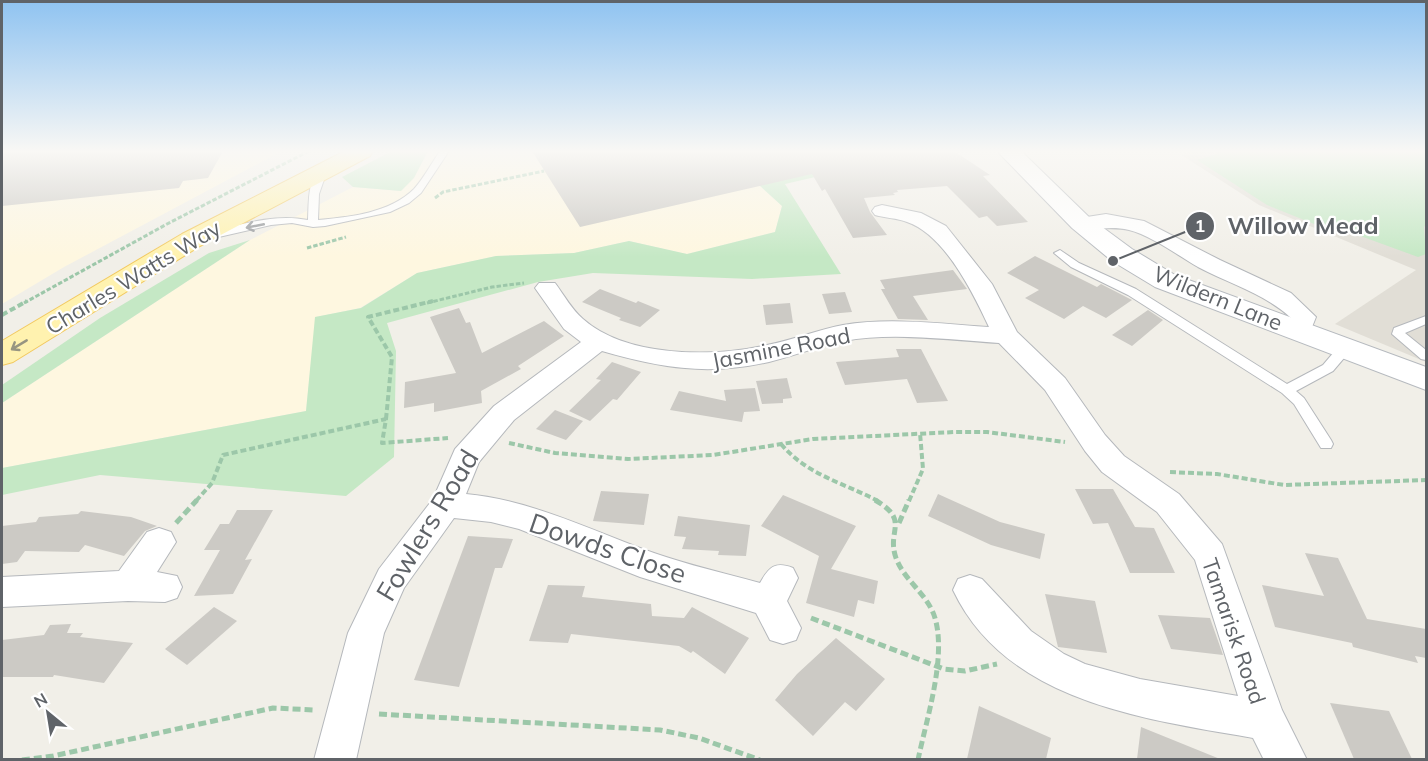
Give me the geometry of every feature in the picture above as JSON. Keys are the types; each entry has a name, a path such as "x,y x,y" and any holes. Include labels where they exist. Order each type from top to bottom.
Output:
{"main road":[{"name":"Charles Watts Way","path":"2,331 182,224 259,187"},
{"name":"Charles Watts Way","path":"2,355 274,187"}],"street":[{"name":"Wildern Lane","path":"1044,187 1081,223 1122,255 1165,281 1345,348 1424,367"},
{"name":"Tamarisk Road","path":"882,211 913,211 938,231 980,284 1006,336 1055,384 1095,443 1113,464 1168,503 1210,554 1264,720 1287,759"},
{"name":"Jasmine Road","path":"546,288 573,324 598,342 645,356 703,363 766,354 844,333 916,330 1006,336"},
{"name":"Fowlers Road","path":"335,759 366,633 391,579 446,505 466,456 504,413 598,342"},
{"name":"Dowds Close","path":"446,505 491,509 525,518 652,567 778,603"},
{"path":"128,586 159,542"},
{"path":"2,592 128,586 165,587"},
{"path":"970,590 1021,655 1119,694 1264,720"}],"lane":[{"path":"313,224 315,187"},
{"path":"191,240 270,223 293,220 313,224 368,214 404,202 422,187"},
{"path":"1060,253 1075,265 1132,292 1287,390 1299,401 1326,444"},
{"path":"1424,367 1398,331 1426,320"},
{"path":"1287,390 1328,368 1345,348"}],"path":[{"path":"2,315 177,218 251,187"},
{"path":"546,288 538,282 492,286 368,317 392,357 382,443 482,436 555,453 628,459 714,455 824,438 920,433 987,432 1095,443"},
{"path":"159,542 212,483 223,455 386,419"},
{"path":"918,759 938,648 935,619 925,596 899,567 894,552 899,524 923,470 920,433"},
{"path":"781,444 793,460 805,469 878,501 893,512 899,524"},
{"path":"1143,485 1154,477 1188,471 1284,485 1426,480"},
{"path":"778,603 934,667 965,671 1021,655"},
{"path":"22,759 53,756 220,717 273,708 660,730 699,738 760,759"}],"shaded area":[{"path":"2,187 215,187 64,267 2,304"},
{"path":"353,187 401,191 404,187 761,187 782,206 775,232 687,254 629,241 574,253 496,256 417,273 360,308 316,317 306,411 2,468 2,403 250,240"},
{"path":"1230,187 1426,187 1426,362 1335,324 1416,270 1259,205"}],"green space":[{"path":"352,187 405,187 401,191"},
{"path":"761,187 787,187 841,274 752,279 593,273 538,282 387,323 396,351 394,457 346,496 100,475 2,495 2,468 306,411 315,317 361,308 417,273 496,256 574,253 629,241 687,254 775,232 782,206"},
{"path":"1238,187 1426,187 1426,225 1424,227 1426,254 1418,257 1355,234 1324,228 1267,205"},
{"path":"250,240 2,403 2,385 100,318 209,253"}],"building":[{"path":"2,187 180,187 179,188 2,206"},
{"path":"554,187 757,187 580,227"},
{"path":"819,187 941,187 897,190 898,192 893,193 895,195 864,198 870,212 887,235 853,238 825,189 822,191"},
{"path":"948,187 993,187 1028,222 997,226 987,216 979,218"},
{"path":"1035,256 1097,287 1101,284 1132,300 1106,318 1083,306 1064,319 1025,298 1039,290 1007,273"},
{"path":"953,270 967,289 913,296 928,320 898,319 881,289 885,289 880,280"},
{"path":"600,289 660,310 640,327 619,320 621,318 582,302"},
{"path":"845,292 852,312 829,314 822,294"},
{"path":"790,303 793,323 766,325 763,305"},
{"path":"459,308 466,323 470,322 482,353 544,321 564,336 518,366 521,369 481,391 482,403 434,412 434,403 404,408 405,382 456,373 430,317"},
{"path":"1148,310 1163,320 1132,346 1112,335"},
{"path":"896,349 921,349 948,401 917,403 907,379 845,385 836,362 899,357"},
{"path":"612,362 641,372 617,400 613,399 590,421 569,411 601,380 596,379"},
{"path":"787,378 792,398 783,399 783,403 762,404 756,381"},
{"path":"755,388 760,411 744,412 742,422 670,410 679,391 726,401 724,390"},
{"path":"555,410 583,421 566,440 536,429"},
{"path":"1075,489 1113,489 1135,527 1154,528 1175,573 1130,573 1108,523 1093,524"},
{"path":"601,491 649,494 644,525 593,521"},
{"path":"938,494 1000,522 1045,534 1040,559 991,545 928,516"},
{"path":"783,495 856,526 831,569 878,581 874,604 858,600 854,617 806,603 819,556 761,526"},
{"path":"237,510 273,510 245,560 252,559 233,594 194,596 220,550 204,550 220,524 229,524"},
{"path":"81,511 131,517 157,526 145,531 124,556 85,545 79,552 25,551 17,562 2,564 2,526 36,522 39,517 78,514"},
{"path":"678,516 750,525 746,556 718,555 719,551 682,549 686,537 674,536"},
{"path":"468,536 513,539 502,568 495,568 459,687 414,680"},
{"path":"1305,553 1338,558 1367,619 1426,629 1426,658 1415,656 1418,663 1353,647 1352,643 1275,627 1262,585 1324,596"},
{"path":"548,585 585,586 582,597 651,604 652,616 684,618 692,607 749,638 725,674 693,651 691,653 679,646 571,634 568,643 529,641"},
{"path":"1045,594 1095,601 1107,653 1058,647"},
{"path":"214,607 237,621 187,665 165,649"},
{"path":"1158,615 1210,618 1223,655 1171,649"},
{"path":"71,624 67,633 83,633 80,637 133,643 104,683 54,675 53,677 2,677 2,640 44,635 50,625"},
{"path":"836,638 885,679 856,711 845,702 813,736 775,700 797,674"},
{"path":"1330,703 1389,711 1412,759 1354,759"},
{"path":"979,706 1051,738 1046,759 967,759"},
{"path":"1141,727 1220,759 1137,759"}],"place":[{"name":"Willow Mead","path":"1113,261"}]}
